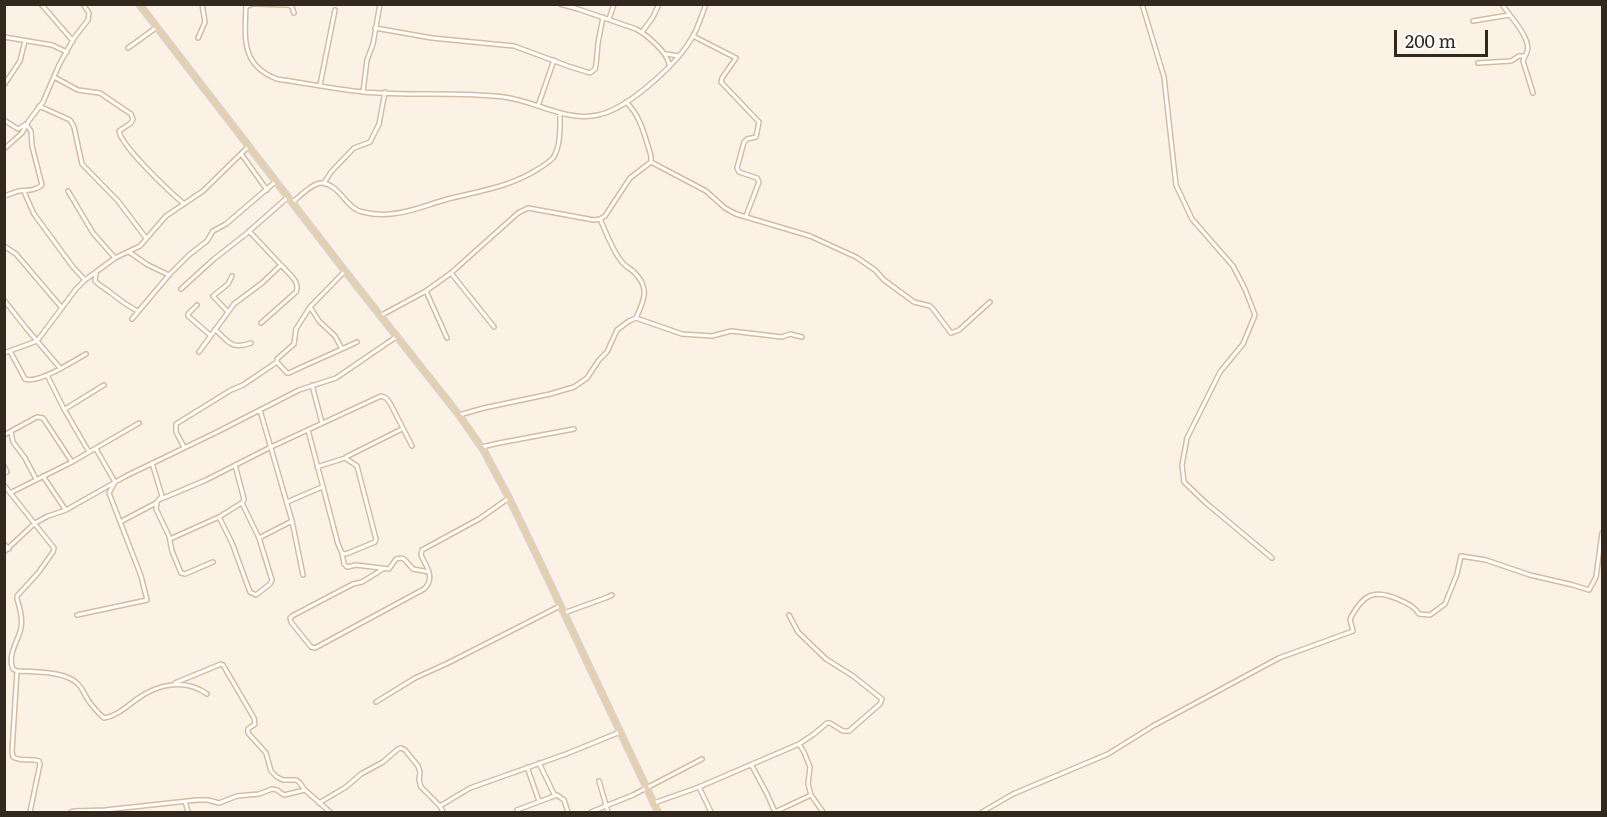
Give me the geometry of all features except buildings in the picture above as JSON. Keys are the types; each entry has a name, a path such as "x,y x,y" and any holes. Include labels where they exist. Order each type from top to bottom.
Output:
{"main road":[{"path":"139,4 459,416 491,463 658,813"}],"street":[{"path":"41,4 73,41"},
{"path":"4,149 22,133 43,102 73,41 88,20 89,13 83,4"},
{"path":"198,38 205,22 202,4"},
{"path":"294,13 289,5 253,4 246,6 246,50 252,61 269,76 277,79 363,92 477,95 513,99 578,116 606,113 636,96 679,56 693,36 706,4"},
{"path":"363,92 367,60 373,44 380,4"},
{"path":"560,4 576,6 636,28 665,53 670,66"},
{"path":"609,19 614,4"},
{"path":"642,32 659,4"},
{"path":"1142,4 1164,77 1176,185 1192,219 1233,266 1255,315 1243,344 1220,372 1187,438 1182,465 1184,482 1272,558"},
{"path":"1502,4 1521,28 1526,41 1528,48 1523,61 1533,93"},
{"path":"320,85 335,9"},
{"path":"1473,21 1509,15"},
{"path":"375,28 432,38 514,46 585,72 595,69 603,17"},
{"path":"128,48 157,27"},
{"path":"693,36 736,57 721,82 759,122 757,136 744,142 737,168 739,172 757,178 759,182 746,217"},
{"path":"4,37 52,45 67,52"},
{"path":"4,85 20,61 25,41"},
{"path":"665,53 679,56"},
{"path":"1478,63 1510,61 1524,56"},
{"path":"538,106 554,60"},
{"path":"54,77 78,90 102,94 131,114 133,119 131,123 119,131 119,136 144,166 183,204"},
{"path":"324,183 331,172 354,148 370,142 379,124 385,92"},
{"path":"626,102 636,112 651,162"},
{"path":"39,106 70,120 78,142 82,164 118,201 146,238"},
{"path":"292,202 315,185 324,183 335,188 358,211 388,215 491,190 520,179 552,159 560,133 560,113"},
{"path":"4,120 18,129 26,124"},
{"path":"4,196 19,191 25,192 42,185 32,146 31,131 26,124"},
{"path":"4,353 37,341 85,280 115,258 140,246 166,216 203,191 249,146"},
{"path":"242,154 267,190"},
{"path":"651,162 706,191 725,208 736,214 810,236 856,257 914,302 930,306 951,333 959,330 990,302"},
{"path":"380,316 426,291 451,273 518,213 528,208 594,220 600,219 605,216 630,178 651,162"},
{"path":"132,319 169,275 207,241 213,231 226,224 275,182"},
{"path":"68,191 93,233 115,258"},
{"path":"25,192 34,214 85,280"},
{"path":"181,289 213,259 288,197"},
{"path":"459,416 574,387 587,378 607,352 617,330 636,318 645,299 645,290 641,281 620,260 600,219"},
{"path":"249,231 298,284 296,292 261,323"},
{"path":"4,246 16,254 62,308"},
{"path":"129,252 169,275"},
{"path":"199,352 234,304 282,266"},
{"path":"184,447 175,427 179,420 243,385 277,362 277,359 294,344 296,328 310,307 345,271"},
{"path":"96,272 94,281 100,287 138,311"},
{"path":"451,273 494,327"},
{"path":"228,312 213,296 228,284 232,276"},
{"path":"426,291 447,338"},
{"path":"4,300 60,368"},
{"path":"197,305 188,316 210,335"},
{"path":"310,307 342,349"},
{"path":"636,318 682,334 712,336 731,332 782,337 790,334 802,337"},
{"path":"215,329 235,346 251,343"},
{"path":"4,552 35,524 48,516 66,510 115,482 299,390 336,378 396,337"},
{"path":"277,362 287,373 290,373 357,342"},
{"path":"10,351 25,379 31,381 86,354"},
{"path":"47,375 89,452"},
{"path":"64,409 104,385"},
{"path":"312,385 322,423"},
{"path":"122,521 159,500 206,480 381,396 390,403 412,446"},
{"path":"260,410 292,521 303,575"},
{"path":"4,435 37,417 43,418 72,462"},
{"path":"10,493 96,449 139,423"},
{"path":"317,467 345,458 402,428"},
{"path":"481,448 574,429"},
{"path":"308,430 346,567 369,566 389,569 396,559 401,558 413,569 429,572"},
{"path":"11,432 13,442 36,479"},
{"path":"96,449 115,482"},
{"path":"342,553 346,554 376,541 353,453"},
{"path":"345,458 357,466"},
{"path":"153,463 162,496 156,506 157,512 170,539 172,551 182,574 213,562"},
{"path":"219,517 250,592 255,595 272,580 259,538 242,503 244,500 235,465"},
{"path":"4,466 7,472 4,474"},
{"path":"43,476 66,510"},
{"path":"77,615 147,600 122,521 110,493 115,482"},
{"path":"4,485 54,548 38,573 17,596 22,619 10,659 13,669 67,677 78,684 91,704 104,718 114,716 147,692 221,664 254,718 255,724 248,729 248,733 266,753 271,771 283,780 296,780 330,812"},
{"path":"287,502 322,487"},
{"path":"383,569 362,582 292,616 291,622 311,647 315,648 424,589 429,584 429,567 421,555 424,548 479,519 509,498"},
{"path":"170,539 219,517 242,503"},
{"path":"259,538 292,521"},
{"path":"982,813 1013,794 1108,754 1153,726 1279,658 1353,631 1350,619 1358,603 1373,594 1389,595 1414,607 1419,614 1430,615 1445,604 1461,556 1486,560 1530,575 1589,590 1596,577 1602,532"},
{"path":"4,544 9,549"},
{"path":"564,613 612,594"},
{"path":"376,702 415,678 560,606"},
{"path":"654,803 699,787 799,744 827,723 843,731 849,731 880,704 882,699 853,676 826,659 798,632 789,615"},
{"path":"17,671 13,757 20,760 39,761 40,764 30,813"},
{"path":"173,683 201,690 207,694"},
{"path":"440,806 470,788 620,732"},
{"path":"799,744 810,767 808,784 811,795 823,813"},
{"path":"319,803 401,748 418,766 422,787 440,806 443,813"},
{"path":"591,813 633,795 702,759"},
{"path":"539,763 555,796"},
{"path":"751,765 775,813 811,795"},
{"path":"527,767 539,801"},
{"path":"599,780 609,813"},
{"path":"699,787 711,813"},
{"path":"71,813 185,801 208,800 219,803 237,796 259,794 272,789 284,795 305,790"},
{"path":"517,810 539,801 561,796 568,813"},
{"path":"185,801 188,813"}]}
